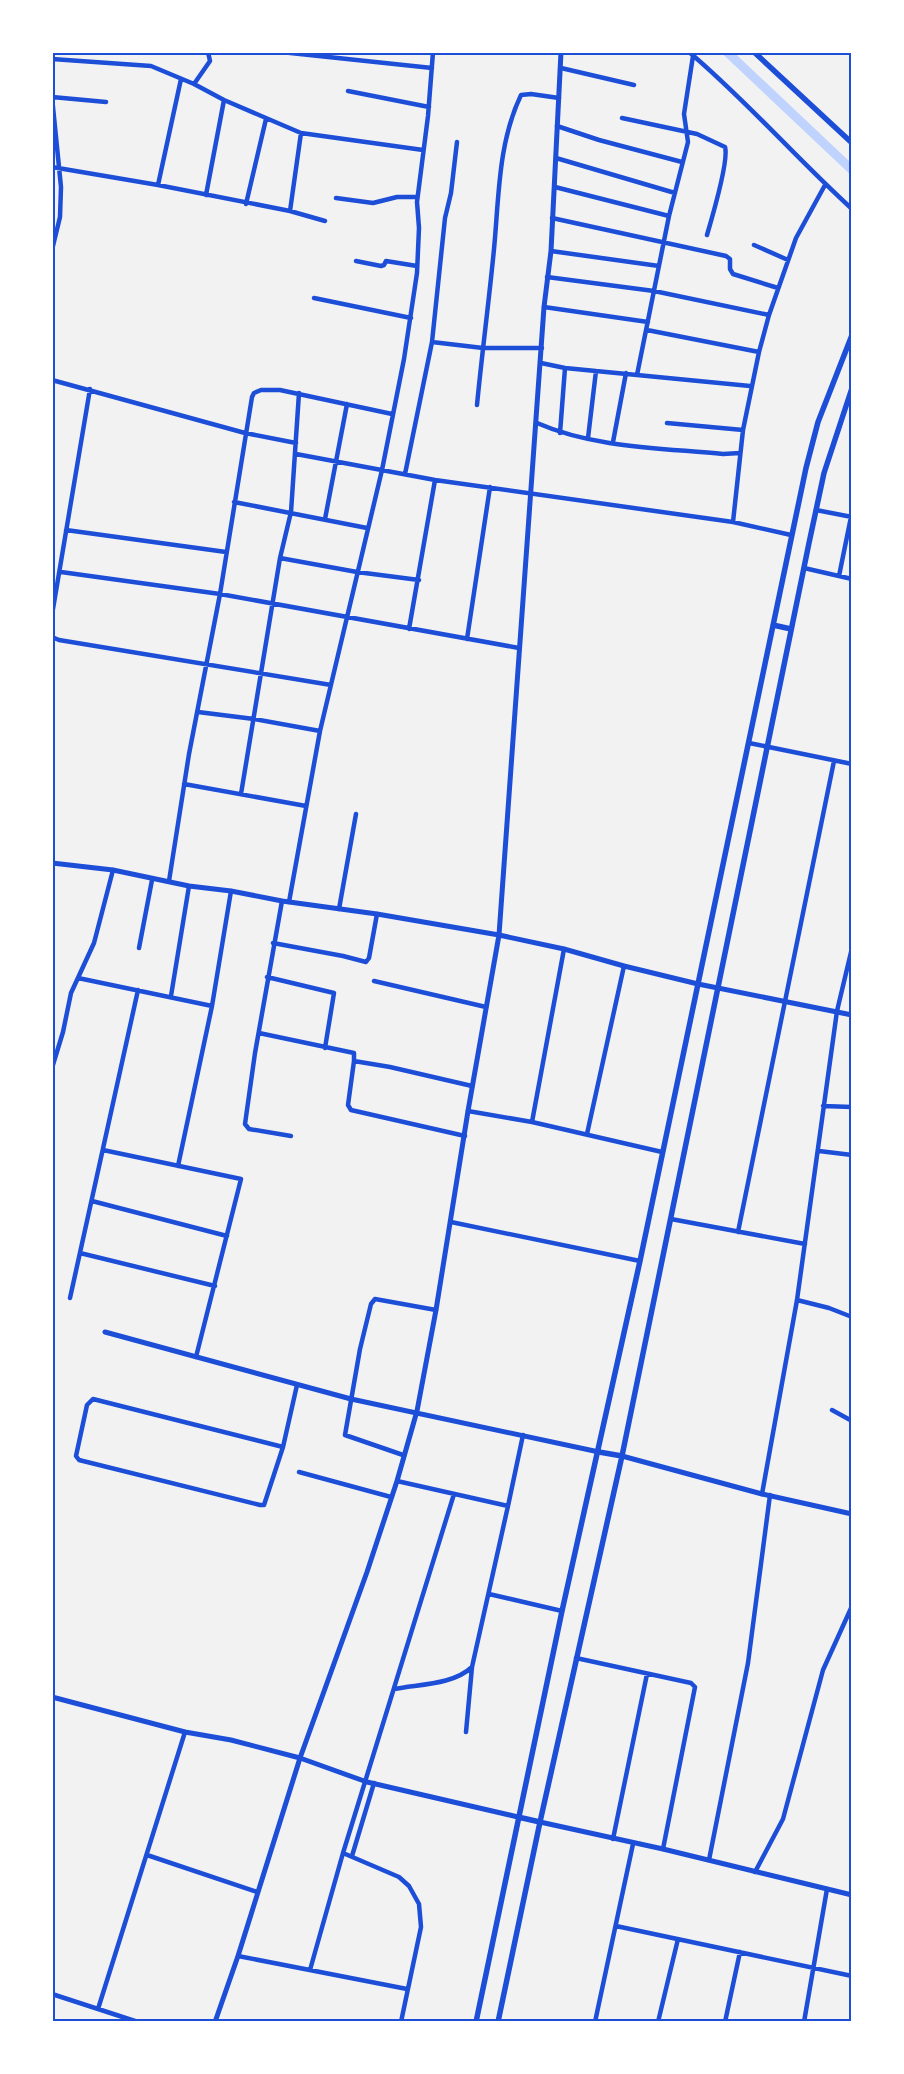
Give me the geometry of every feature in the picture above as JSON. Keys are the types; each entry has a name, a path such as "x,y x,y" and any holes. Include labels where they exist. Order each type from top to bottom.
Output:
{"main road":[{"path":"754,52 852,143"},
{"path":"476,2022 562,1611 640,1261 791,535 818,422 852,335"},
{"path":"498,2022 540,1822 622,1456 824,473 852,388"},
{"path":"773,625 791,629"},
{"path":"598,1452 622,1456"},
{"path":"518,1817 540,1822"}],"street":[{"path":"194,84 210,62 208,52"},
{"path":"281,52 432,68"},
{"path":"289,902 320,731 382,470 392,414 397,402 411,318 417,266 419,228 417,197 429,107 433,52"},
{"path":"215,2022 238,1956 300,1758 367,1572 397,1480 416,1412 436,1310 472,1086 499,935 544,307 551,251 561,52"},
{"path":"637,375 669,216 688,142 684,114 691,54"},
{"path":"691,54 852,209"},
{"path":"52,59 145,65 160,69 224,100 301,133 423,150"},
{"path":"560,68 634,85"},
{"path":"158,185 181,79"},
{"path":"348,91 429,107"},
{"path":"477,405 487,326 499,175 512,121 521,95 559,98"},
{"path":"52,250 61,202 52,97 106,102"},
{"path":"206,195 224,100"},
{"path":"622,118 686,132 725,147 727,153 707,235"},
{"path":"246,204 266,119"},
{"path":"557,126 599,140 682,162"},
{"path":"290,211 301,133"},
{"path":"405,474 432,342 445,218 451,193 458,142"},
{"path":"556,158 675,194"},
{"path":"52,168 158,185 246,204 290,211 325,221"},
{"path":"733,522 742,430 758,352 778,288 800,229 825,185"},
{"path":"555,187 669,216"},
{"path":"336,198 373,203 406,196 417,197"},
{"path":"552,218 726,256 730,259 730,269 733,274 778,288"},
{"path":"754,245 788,260"},
{"path":"551,251 659,266"},
{"path":"356,261 381,266 386,261 417,266"},
{"path":"548,277 654,291 769,315"},
{"path":"314,298 411,318"},
{"path":"544,307 648,322"},
{"path":"647,330 758,352"},
{"path":"432,342 483,348 542,348"},
{"path":"541,363 565,368 750,386"},
{"path":"560,433 565,368"},
{"path":"588,438 596,370"},
{"path":"613,442 626,373"},
{"path":"52,380 245,433 296,443"},
{"path":"52,615 61,572 66,530 90,389"},
{"path":"169,881 184,784 220,594 250,403 254,393 261,390 299,393 392,414"},
{"path":"241,794 280,558 291,512 299,393"},
{"path":"325,519 347,404"},
{"path":"667,422 742,430"},
{"path":"537,423 560,433 613,442 714,453 740,453"},
{"path":"296,454 435,480 733,522 791,535"},
{"path":"409,629 435,480"},
{"path":"467,639 490,487"},
{"path":"234,502 367,528"},
{"path":"816,510 851,517 839,576"},
{"path":"66,530 226,552"},
{"path":"280,558 357,572 419,580"},
{"path":"804,568 852,579"},
{"path":"61,572 220,594 520,648"},
{"path":"53,638 332,685"},
{"path":"198,712 254,718 320,731"},
{"path":"749,743 852,764"},
{"path":"738,1232 834,761"},
{"path":"184,784 306,806"},
{"path":"339,909 356,814"},
{"path":"52,863 113,870 152,880 169,881 189,886 377,914 499,935 564,949 698,984 852,1015"},
{"path":"52,1068 64,1032 71,993 94,943 113,870"},
{"path":"138,948 152,880"},
{"path":"171,996 189,886"},
{"path":"178,1166 212,1006 231,891"},
{"path":"282,901 258,1033 246,1125 250,1129 291,1136"},
{"path":"273,943 366,962 369,960 377,914"},
{"path":"762,1494 797,1300 819,1151 836,1011 852,948"},
{"path":"532,1122 564,949"},
{"path":"587,1134 624,966"},
{"path":"268,977 334,993 325,1048"},
{"path":"78,978 212,1006"},
{"path":"374,981 486,1007"},
{"path":"70,1298 138,990"},
{"path":"258,1033 325,1048 351,1051 355,1055 348,1105 350,1110 465,1136"},
{"path":"354,1061 390,1067 472,1086"},
{"path":"823,1106 852,1107"},
{"path":"468,1111 532,1122 662,1152"},
{"path":"103,1150 241,1180 196,1357"},
{"path":"819,1151 852,1155"},
{"path":"92,1201 227,1236"},
{"path":"671,1219 805,1244"},
{"path":"451,1222 640,1261"},
{"path":"80,1253 215,1286"},
{"path":"403,1455 345,1435 360,1349 373,1300 377,1299 390,1303 436,1310"},
{"path":"797,1300 852,1316"},
{"path":"105,1332 297,1385 598,1452"},
{"path":"283,1447 93,1400 87,1405 76,1456 79,1460 262,1506 267,1502 283,1447 297,1385"},
{"path":"832,1410 852,1421"},
{"path":"466,1732 472,1667 523,1435"},
{"path":"622,1456 762,1494 852,1514"},
{"path":"299,1472 391,1497"},
{"path":"397,1480 508,1506"},
{"path":"310,1970 343,1853 454,1494"},
{"path":"709,1860 748,1663 770,1495"},
{"path":"489,1594 562,1611"},
{"path":"755,1872 784,1819 824,1670 851,1607"},
{"path":"576,1658 691,1683 696,1688 663,1849"},
{"path":"394,1689 450,1679 463,1674 472,1667"},
{"path":"613,1839 647,1674"},
{"path":"52,1697 185,1732 231,1740 300,1758 366,1782 518,1817"},
{"path":"98,2009 185,1732"},
{"path":"352,1856 374,1783"},
{"path":"540,1822 633,1844 663,1849 852,1895"},
{"path":"596,2022 633,1844"},
{"path":"343,1853 399,1877 409,1886 417,1898 422,1922 401,2022"},
{"path":"147,1855 258,1892"},
{"path":"804,2022 827,1890"},
{"path":"616,1926 852,1976"},
{"path":"658,2022 678,1939"},
{"path":"725,2022 740,1952"},
{"path":"238,1956 407,1989"},
{"path":"52,1994 138,2022"}],"waterway":[{"path":"727,52 852,170"}]}
